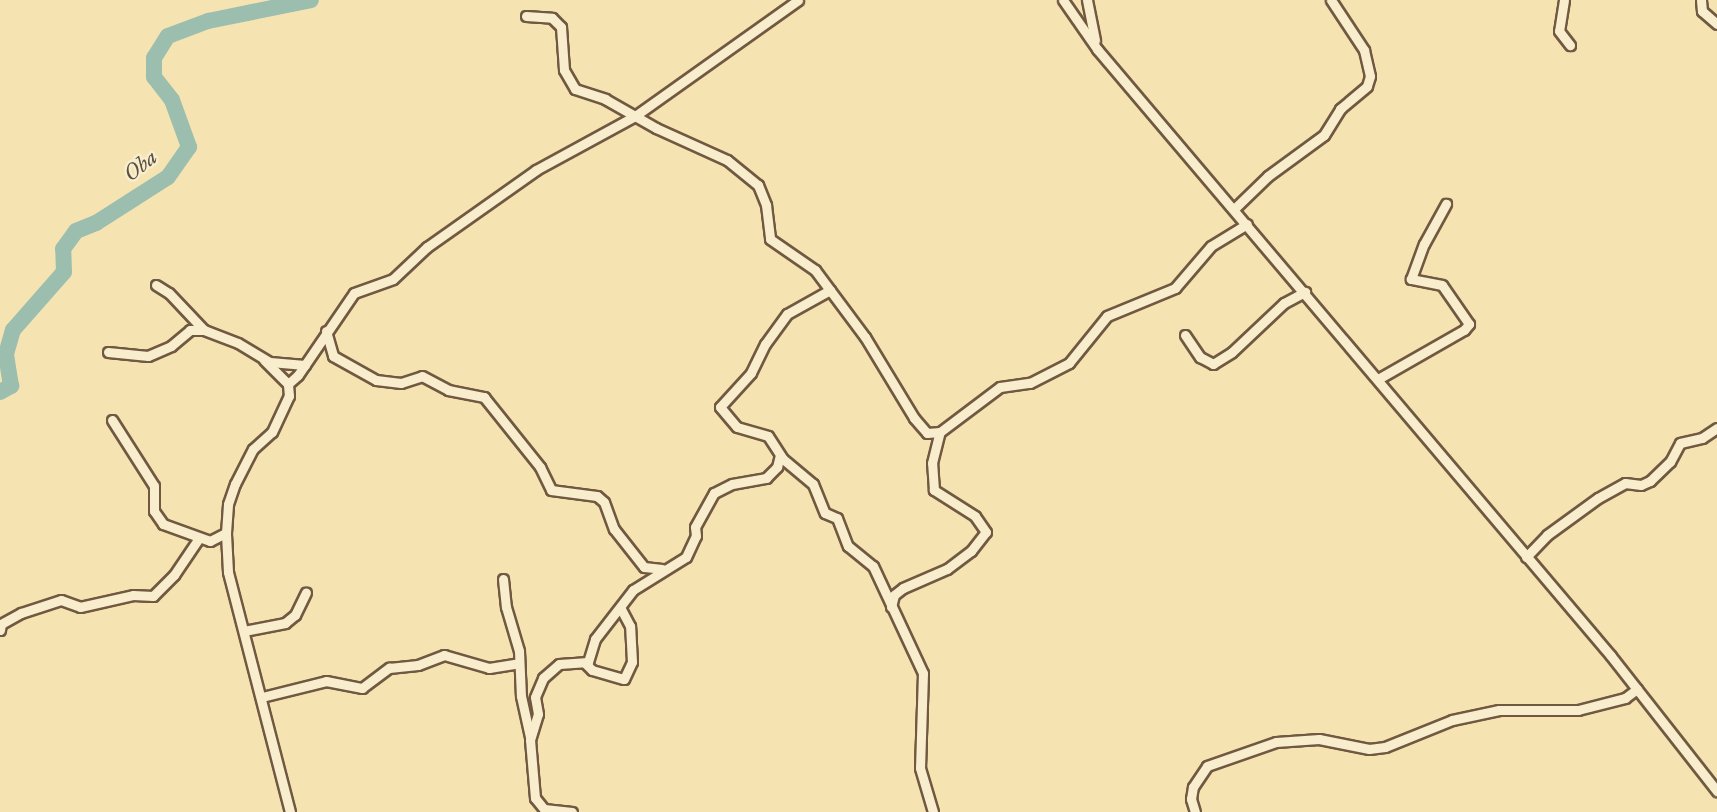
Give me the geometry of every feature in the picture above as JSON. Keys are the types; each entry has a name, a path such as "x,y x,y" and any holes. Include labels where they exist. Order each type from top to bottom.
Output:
{"street":[{"path":"288,384 305,365 354,293 393,279 427,247 536,170 636,116 798,0"},
{"path":"1063,0 1097,49 1378,379 1418,433 1637,689 1717,791"},
{"path":"1087,0 1097,49"},
{"path":"1234,209 1268,176 1324,135 1340,109 1367,86 1370,76 1364,50 1332,0"},
{"path":"1564,0 1559,31 1570,45"},
{"path":"1701,0 1702,10 1717,24"},
{"path":"526,16 552,18 561,27 564,70 575,89 727,160 751,179 764,196 770,239 805,260 830,290 865,337 914,418 927,433 940,432 1000,387 1030,383 1069,363 1107,316 1175,288 1212,246 1247,224"},
{"path":"1378,379 1464,330 1469,324 1442,285 1411,279 1424,244 1446,204"},
{"path":"156,285 169,293 204,330"},
{"path":"830,290 787,314 765,344 751,373 720,402 725,416 737,427 768,436 780,455 813,484 825,513 837,518 848,546 873,566 923,673 920,768 933,812"},
{"path":"1185,335 1200,357 1213,364 1232,352 1284,303 1305,292"},
{"path":"108,352 148,356 171,346 190,330 204,330 238,343 264,360 288,384 289,396 272,432 253,449 236,483 228,504 226,533 228,572 290,812"},
{"path":"326,331 333,356 376,380 401,383 422,376 448,390 484,398 540,467 551,490 597,496 604,502 614,529 644,567 662,569"},
{"path":"264,360 305,365"},
{"path":"112,420 154,486 157,517 170,529 189,531 198,538 210,541 226,533"},
{"path":"1526,557 1547,535 1598,498 1625,483 1641,486 1650,481 1670,462 1680,443 1702,438 1717,428"},
{"path":"891,607 894,595 903,588 947,569 983,540 986,532 975,516 934,490 933,452 940,432"},
{"path":"585,663 595,639 621,609 633,590 648,583 662,569 687,557 696,536 695,527 714,494 732,484 766,478 777,467 780,455"},
{"path":"0,630 1,624 21,613 61,600 80,608 133,595 153,596 174,575 198,538"},
{"path":"503,579 519,663 530,740 530,772 540,806 572,812"},
{"path":"244,631 285,623 295,615 306,592"},
{"path":"530,740 538,714 535,697 543,678 568,661 585,663 592,670 624,679 632,662 630,626 621,609"},
{"path":"262,697 282,689 326,681 363,688 389,668 418,665 444,656 489,668 519,663"},
{"path":"1195,812 1191,799 1193,787 1207,766 1276,742 1319,739 1369,748 1385,747 1452,720 1499,710 1578,710 1625,698 1637,689"}],"waterway":[{"name":"Oba","path":"0,392 11,386 6,354 13,330 64,272 63,249 76,231 96,223 168,177 189,147 172,100 154,77 154,58 168,36 208,21 311,0"}]}
